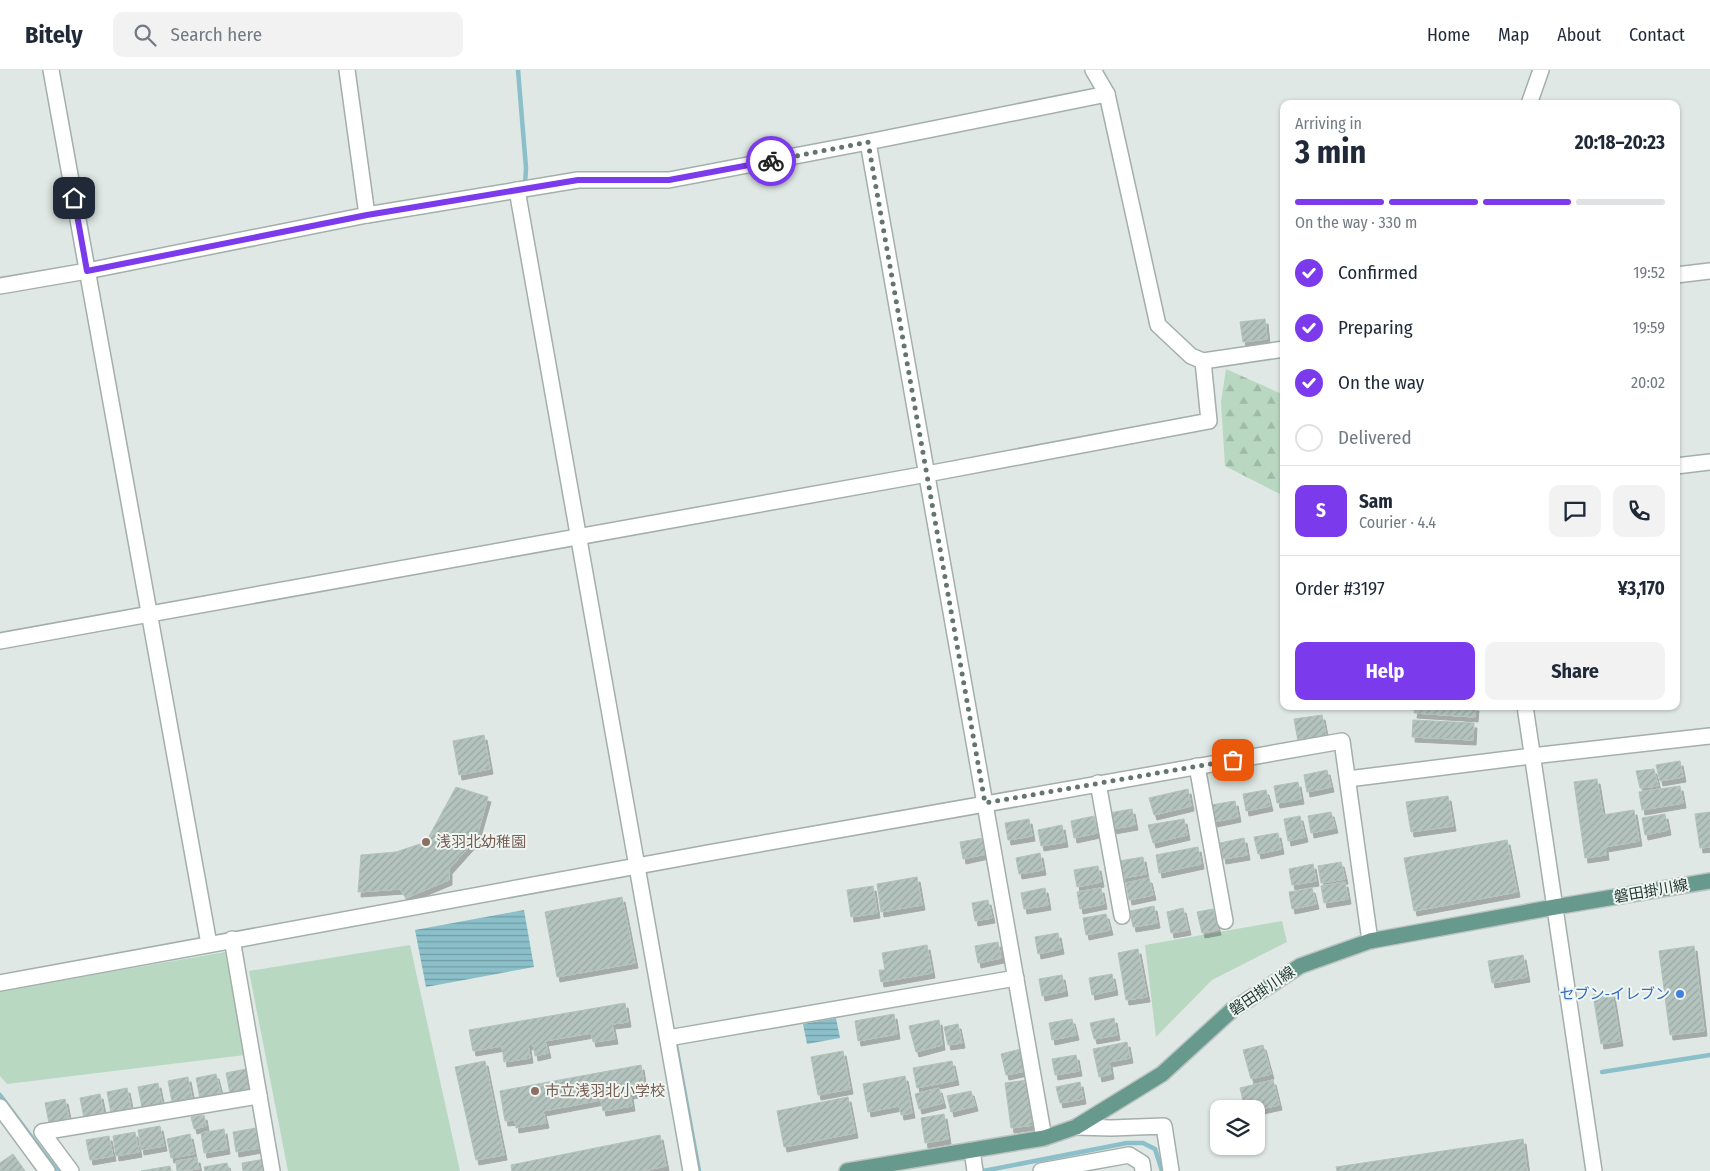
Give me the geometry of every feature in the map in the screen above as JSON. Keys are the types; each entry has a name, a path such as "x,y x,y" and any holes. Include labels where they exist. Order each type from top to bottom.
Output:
{"main road":[{"name":"磐田掛川線","path":"847,1171 1044,1138 1076,1127 1162,1074 1232,1010 1300,966 1370,941 1710,881"}],"street":[{"path":"51,70 209,944"},
{"path":"347,70 367,215"},
{"path":"1093,70 1107,94 1158,325 1191,356 1203,361 1280,350"},
{"path":"1530,100 1541,70"},
{"path":"0,286 87,271 367,215 578,180 669,180 1107,94"},
{"path":"868,142 1044,1138"},
{"path":"517,190 577,537 638,865 691,1171"},
{"path":"1680,275 1710,271"},
{"path":"0,641 927,474 1209,421 1203,361"},
{"path":"1680,466 1710,462"},
{"path":"1526,710 1594,1171"},
{"path":"1348,779 1710,736"},
{"path":"0,983 638,865 1342,741 1370,941"},
{"path":"1197,766 1225,921"},
{"path":"1098,783 1122,916"},
{"path":"232,939 272,1171"},
{"path":"668,1038 1016,978"},
{"path":"71,1171 42,1132 259,1096"},
{"path":"0,1107 48,1171"},
{"path":"1076,1127 1164,1126 1171,1171"},
{"path":"972,1150 975,1171"},
{"path":"1041,1171 1129,1155 1142,1163 1143,1171"}],"green space":[{"path":"1226,369 1280,393 1280,494 1225,466 1221,402"},
{"path":"1282,921 1287,942 1212,980 1156,1037 1145,945"},
{"path":"410,945 460,1171 288,1171 249,971"},
{"path":"225,952 245,1055 7,1084 0,1076 0,991"}],"water":[{"path":"524,910 534,967 426,987 415,930"},
{"path":"836,1018 840,1038 807,1044 803,1024"}],"building":[{"path":"1265,319 1267,339 1243,342 1240,322"},
{"path":"1414,710 1476,710 1475,717 1414,713"},
{"path":"1322,715 1326,736 1298,741 1294,719"},
{"path":"1413,720 1474,723 1473,740 1412,737"},
{"path":"484,735 490,769 459,775 453,741"},
{"path":"1680,761 1683,777 1660,781 1656,765"},
{"path":"1654,769 1658,786 1640,788 1636,771"},
{"path":"1327,770 1331,787 1307,792 1304,775"},
{"path":"1597,779 1603,815 1634,810 1639,841 1605,847 1606,855 1585,858 1574,782"},
{"path":"1298,782 1301,799 1277,803 1274,786"},
{"path":"1680,786 1683,803 1642,810 1639,792"},
{"path":"456,787 488,797 476,839 449,869 449,880 406,898 400,889 358,892 361,855 396,852 426,842"},
{"path":"1188,789 1191,806 1154,815 1149,798"},
{"path":"1266,790 1270,806 1246,811 1243,794"},
{"path":"1448,796 1453,826 1411,832 1406,802"},
{"path":"1235,801 1238,817 1214,822 1211,805"},
{"path":"1132,809 1135,825 1112,829 1109,813"},
{"path":"1331,812 1335,828 1311,833 1308,816"},
{"path":"1710,812 1710,847 1700,848 1695,814"},
{"path":"1665,814 1668,830 1645,835 1642,818"},
{"path":"1094,816 1097,833 1074,838 1071,821"},
{"path":"1300,816 1305,837 1288,841 1284,819"},
{"path":"1029,819 1032,836 1008,840 1005,823"},
{"path":"1184,819 1187,835 1153,843 1148,825"},
{"path":"1062,825 1065,842 1041,846 1038,830"},
{"path":"1278,833 1281,849 1258,854 1254,837"},
{"path":"983,838 986,854 963,859 960,842"},
{"path":"1244,838 1247,855 1223,859 1220,843"},
{"path":"1507,840 1517,892 1414,911 1404,858"},
{"path":"1198,847 1201,864 1159,873 1156,855"},
{"path":"1040,853 1043,870 1019,874 1016,858"},
{"path":"1143,857 1146,874 1123,878 1119,861"},
{"path":"1341,862 1345,879 1321,883 1318,866"},
{"path":"1313,864 1316,881 1292,885 1289,869"},
{"path":"1098,866 1101,882 1077,887 1074,870"},
{"path":"917,877 922,905 881,912 877,884"},
{"path":"1149,878 1153,895 1129,900 1126,883"},
{"path":"1345,882 1348,899 1324,903 1321,886"},
{"path":"873,886 877,913 851,917 847,890"},
{"path":"1045,888 1048,905 1024,909 1021,893"},
{"path":"1101,888 1104,904 1080,909 1077,892"},
{"path":"1312,888 1316,904 1292,909 1289,892"},
{"path":"622,897 635,963 557,977 545,912"},
{"path":"988,900 992,918 975,921 972,903"},
{"path":"1154,906 1157,923 1133,927 1130,911"},
{"path":"1183,908 1188,930 1171,933 1167,912"},
{"path":"1213,909 1218,930 1202,933 1197,912"},
{"path":"1106,914 1110,930 1086,935 1083,918"},
{"path":"1058,933 1061,949 1038,954 1035,937"},
{"path":"998,942 1001,958 978,963 975,946"},
{"path":"927,945 932,973 881,982 879,970 885,970 882,953"},
{"path":"1694,946 1704,1031 1670,1035 1659,951"},
{"path":"1138,949 1147,997 1126,1000 1118,953"},
{"path":"1523,955 1527,977 1492,983 1488,961"},
{"path":"1112,974 1115,990 1092,995 1089,978"},
{"path":"1062,975 1065,991 1042,996 1039,979"},
{"path":"1612,992 1620,1041 1601,1044 1593,995"},
{"path":"625,1003 628,1022 612,1024 615,1039 593,1042 591,1033 545,1041 548,1053 535,1056 533,1044 528,1045 530,1058 504,1062 502,1046 473,1051 469,1030"},
{"path":"894,1014 897,1034 858,1041 855,1021"},
{"path":"1114,1018 1117,1035 1094,1039 1090,1023"},
{"path":"1072,1019 1076,1035 1052,1040 1049,1023"},
{"path":"939,1020 942,1045 916,1052 909,1026"},
{"path":"958,1024 962,1043 948,1045 944,1027"},
{"path":"1127,1042 1130,1058 1109,1062 1111,1074 1099,1077 1093,1049"},
{"path":"1263,1045 1271,1074 1251,1079 1243,1050"},
{"path":"1021,1049 1025,1071 1006,1075 1001,1054"},
{"path":"843,1051 850,1089 818,1095 811,1057"},
{"path":"1076,1055 1079,1071 1055,1075 1052,1059"},
{"path":"485,1061 504,1155 476,1160 455,1067"},
{"path":"952,1061 956,1080 917,1088 913,1068"},
{"path":"641,1065 645,1091 630,1094 632,1106 603,1111 601,1100 543,1111 546,1123 516,1128 515,1120 505,1121 500,1091"},
{"path":"246,1069 251,1089 230,1093 226,1073"},
{"path":"216,1074 221,1094 200,1098 196,1078"},
{"path":"905,1076 912,1113 901,1115 899,1106 868,1112 863,1084"},
{"path":"188,1077 192,1098 172,1102 168,1081"},
{"path":"1028,1080 1034,1125 1011,1128 1005,1083"},
{"path":"1273,1080 1279,1105 1265,1108 1265,1100 1243,1100 1240,1088"},
{"path":"1080,1082 1083,1099 1060,1103 1056,1087"},
{"path":"158,1083 162,1103 142,1107 138,1087"},
{"path":"127,1088 131,1109 111,1113 107,1092"},
{"path":"939,1088 943,1103 919,1109 915,1094"},
{"path":"971,1091 975,1106 951,1112 947,1096"},
{"path":"100,1094 104,1114 84,1118 80,1098"},
{"path":"848,1097 855,1133 784,1147 777,1111"},
{"path":"65,1099 69,1119 49,1123 45,1103"},
{"path":"944,1114 948,1139 925,1143 921,1118"},
{"path":"204,1115 206,1126 194,1129 191,1117"},
{"path":"160,1126 164,1146 141,1150 138,1130"},
{"path":"256,1128 259,1148 236,1152 233,1132"},
{"path":"224,1129 227,1149 204,1153 201,1133"},
{"path":"135,1132 139,1152 116,1156 113,1136"},
{"path":"190,1134 194,1154 171,1158 167,1139"},
{"path":"660,1135 666,1166 643,1171 512,1171 511,1165"},
{"path":"109,1136 113,1156 90,1160 86,1140"},
{"path":"1523,1139 1527,1171 1337,1171 1336,1167"},
{"path":"13,1154 25,1171 0,1171 0,1163"},
{"path":"197,1158 199,1169 177,1171 176,1161"},
{"path":"265,1159 267,1171 243,1171 242,1163"},
{"path":"227,1163 229,1171 205,1171 204,1167"},
{"path":"170,1166 171,1171 141,1171"}],"waterway":[{"path":"518,70 526,168 525,185"},
{"path":"675,1040 699,1171"},
{"path":"1602,1072 1710,1055"},
{"path":"0,1095 57,1171"},
{"path":"983,1171 1127,1143 1143,1143 1155,1149 1162,1171"}],"way so far":[{"path":"771,161 868,142 985,803 1233,760"}],"place":[{"name":"浅羽北幼稚園","path":"426,842"},
{"name":"セブン-イレブン","path":"1680,994"},
{"name":"市立浅羽北小学校","path":"535,1091"}],"route":[{"path":"74,198 87,271 367,215 578,180 669,180 771,161"}]}
